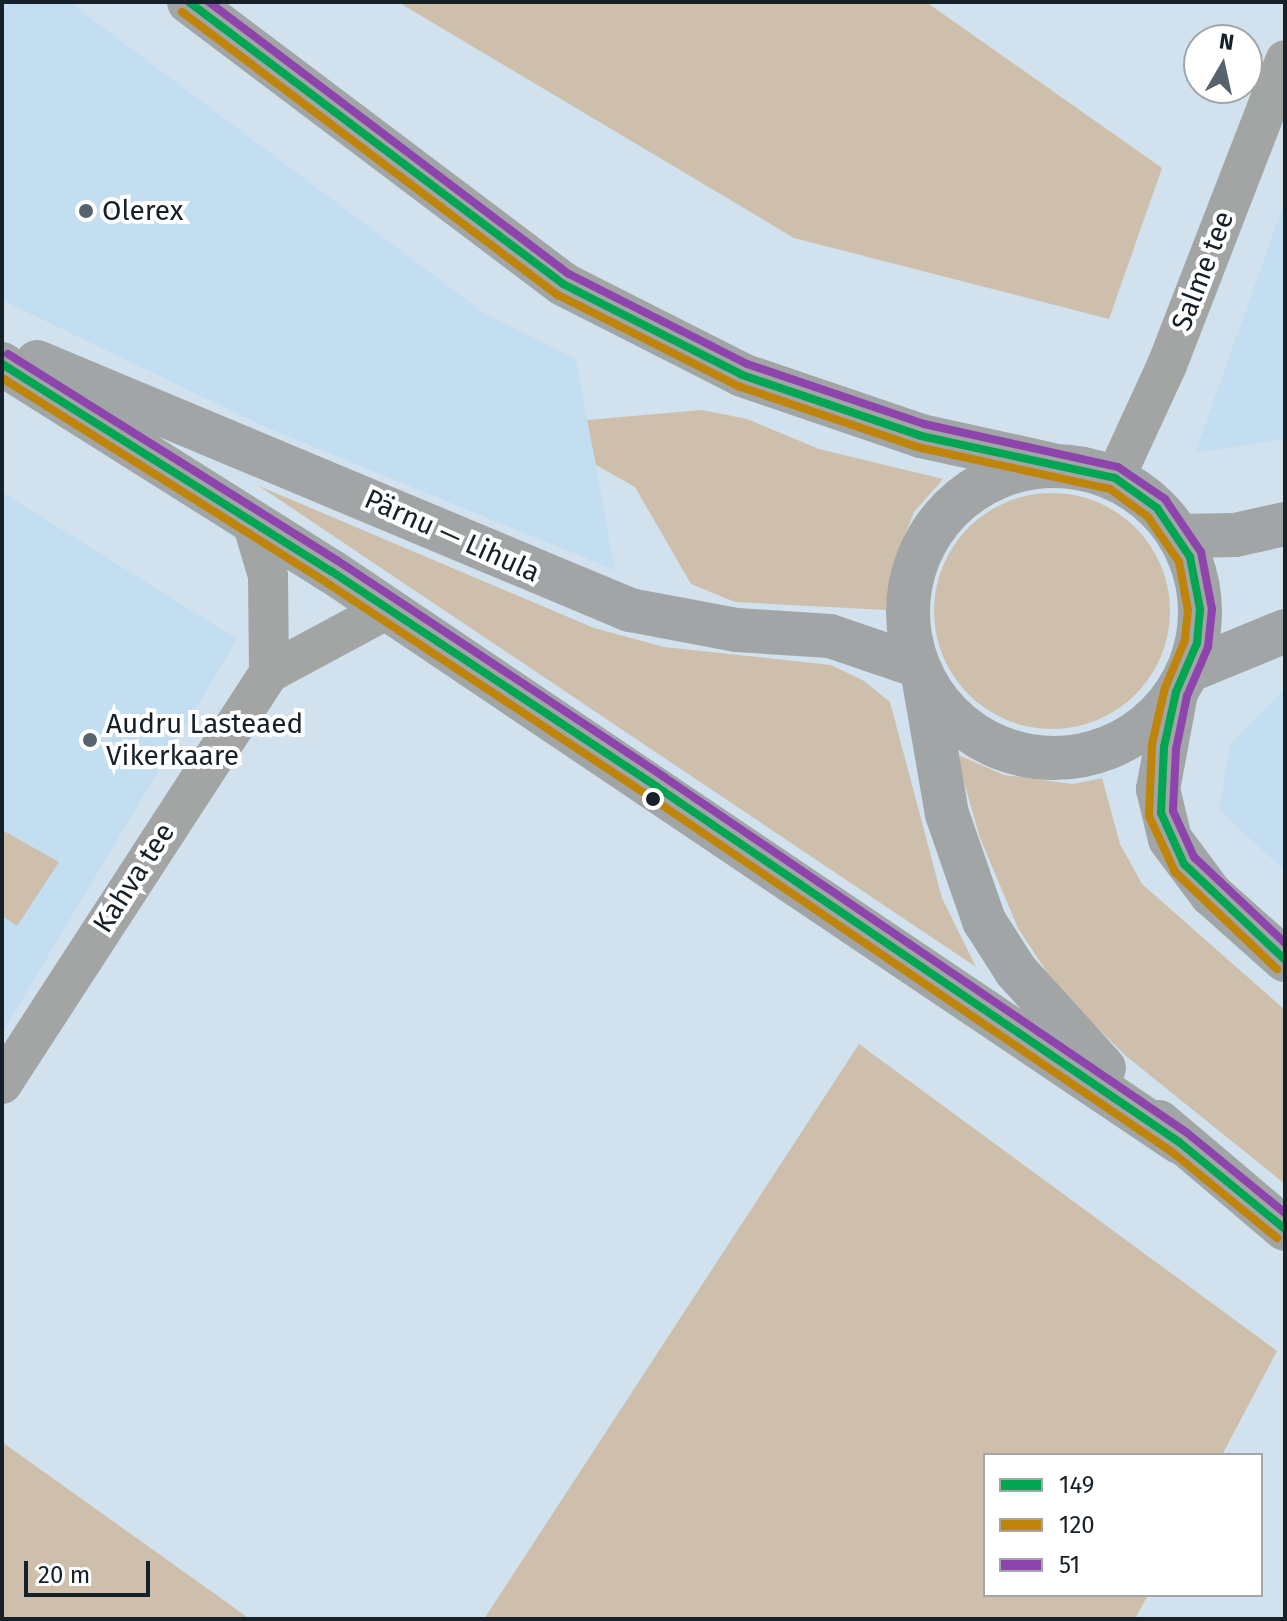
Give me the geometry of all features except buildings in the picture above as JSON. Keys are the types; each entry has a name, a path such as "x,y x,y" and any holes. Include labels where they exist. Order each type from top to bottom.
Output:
{"main road":[{"path":"189,2 563,284 742,375 921,436 1115,478 1157,508 1179,536 1196,579 1200,609 1158,789 1170,839 1211,894 1285,960"},
{"name":"Pärnu — Lihula","path":"2,348 630,610 737,630 830,636 921,673"},
{"path":"2,364 388,609 1179,1142 1285,1229"},
{"path":"1053,465 1008,473 980,485 937,522 921,549 907,602 947,814 984,921 1055,1018 1179,1142"},
{"path":"1179,536 1235,535 1285,524"},
{"path":"921,673 971,732 999,747 1049,758 1085,754 1121,742 1145,726 1182,681 1285,631"}],"street":[{"name":"Salme tee","path":"1115,478 1167,365 1285,60"},
{"path":"252,522 268,576 269,673"},
{"name":"Kahva tee","path":"2,1084 269,673 388,609"}],"shaded area":[{"path":"2,2 69,2 484,313 576,359 615,570 263,426 2,300"},
{"path":"398,2 926,2 1162,168 1109,319 794,238"},
{"path":"1285,201 1285,439 1195,453"},
{"path":"702,410 747,419 819,449 943,479 914,512 897,554 886,610 735,602 691,584 635,487 596,465 587,420"},
{"path":"259,486 594,628 664,647 831,665 864,681 890,702 942,898 976,967"},
{"name":"Audru Lasteaed Vikerkaare","path":"2,492 237,639 2,1033"},
{"path":"1052,493 1097,502 1135,528 1161,566 1170,611 1161,656 1135,694 1097,720 1052,729 1007,720 969,694 943,656 934,611 943,566 969,528 1007,502"},
{"path":"1285,688 1285,871 1219,810 1230,745"},
{"path":"956,754 1004,775 1073,784 1102,778 1120,844 1142,884 1285,1010 1285,1184 1126,1056 1058,989 1018,928 980,838"},
{"path":"2,830 59,862 17,926 2,916"},
{"path":"859,1044 1277,1351 1223,1453 983,1453 983,1597 1147,1597 1135,1619 484,1619"},
{"path":"2,1442 250,1619 2,1619"}],"transit line":[{"name":"149","path":"189,2 563,284 742,375 921,436 1115,478 1157,508 1190,557 1200,609 1197,643 1176,692 1164,747 1161,813 1184,864 1285,960"},
{"name":"51","path":"209,2 569,274 747,364 924,424 1118,467 1165,499 1201,552 1212,609 1208,647 1187,696 1176,749 1173,811 1194,857 1285,943"},
{"name":"120","path":"182,12 558,295 738,386 917,447 1110,489 1148,517 1179,562 1188,610 1185,640 1165,688 1152,744 1149,816 1175,872 1277,969"},
{"name":"51","path":"8,354 338,561 664,777 1186,1132 1285,1213"},
{"name":"149","path":"2,364 331,571 657,787 1179,1142 1285,1229"},
{"name":"120","path":"2,378 324,581 650,797 1172,1152 1277,1238"}],"place":[{"name":"Olerex","path":"86,211"},
{"name":"Audru Lasteaed Vikerkaare","path":"90,740"}]}
